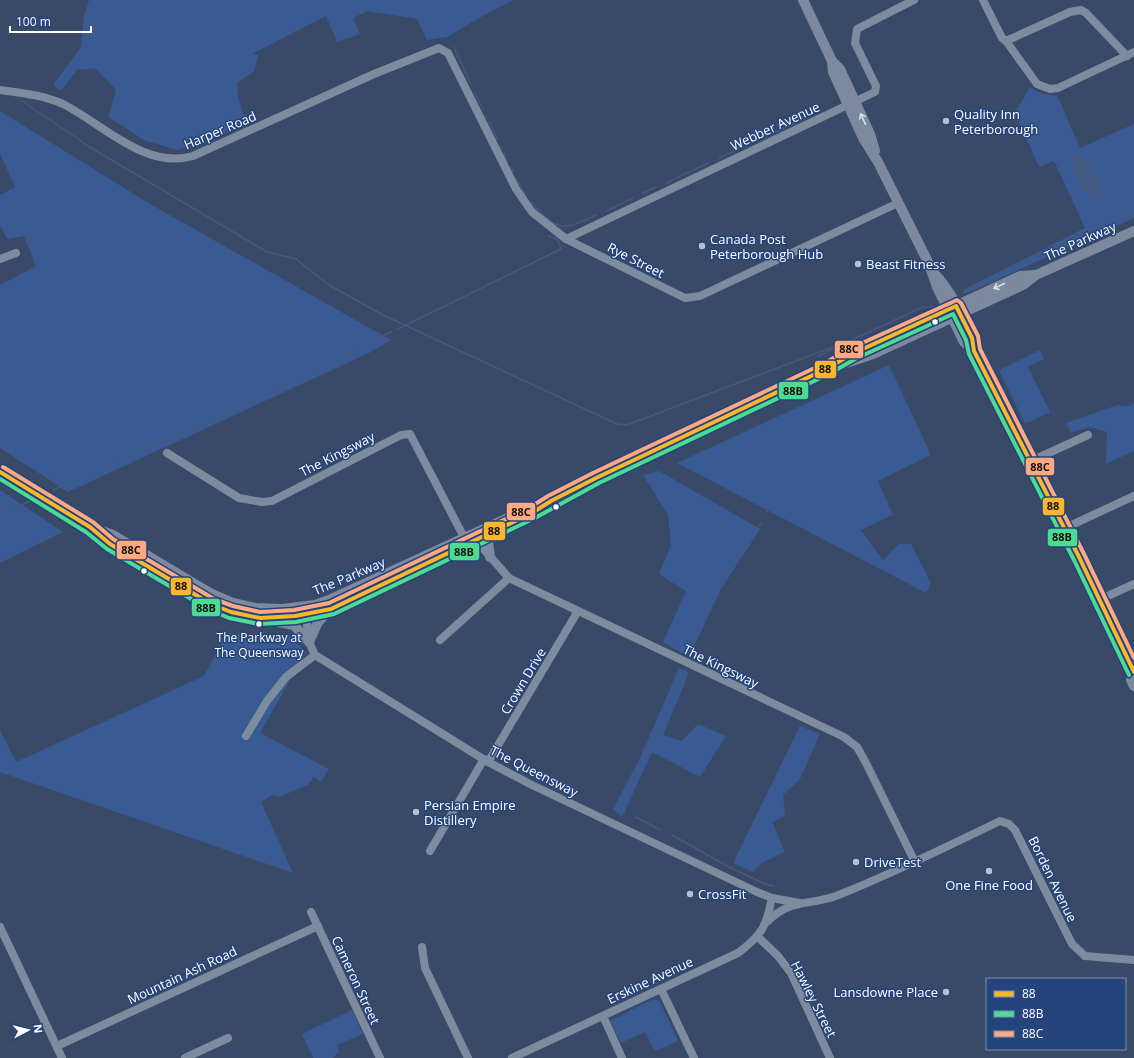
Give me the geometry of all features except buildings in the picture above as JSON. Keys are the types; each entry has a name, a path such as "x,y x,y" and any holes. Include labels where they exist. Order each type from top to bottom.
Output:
{"main road":[{"path":"803,0 832,61 833,72 852,104 863,138 878,162 933,272 936,287 954,312 964,342 974,351 1031,461 1134,672 1131,680 1134,686"},
{"name":"The Parkway","path":"0,472 90,526 113,535 210,593 233,603 267,609 305,611 469,539 495,531 640,456 826,369 872,354 1020,276 1036,275 1134,231"},
{"name":"The Parkway","path":"90,526 110,544 210,604 231,612 260,618 305,611 332,609 532,506 551,501"},
{"path":"490,557 488,541 495,531"},
{"path":"260,618 294,625 309,642 318,622 323,615 332,609"}],"street":[{"name":"Webber Avenue","path":"566,239 852,104 874,92 876,86 856,43 857,29 914,0"},
{"path":"984,0 1002,38 1006,40 1037,84 1050,89 1058,88 1130,54 1081,10 1070,12 1006,40"},
{"name":"Harper Road","path":"0,90 48,98 64,105 145,154 163,159 179,160 193,156 366,77 440,48 448,53"},
{"name":"Rye Street","path":"448,53 516,189 532,212 566,239 685,298 700,296 898,203"},
{"path":"0,259 16,253"},
{"name":"The Kingsway","path":"167,453 239,498 262,502 272,501 401,435 410,434 469,539 490,557 509,578 844,737 857,747 915,862"},
{"path":"1031,461 1088,435"},
{"path":"1064,528 1134,496"},
{"path":"440,640 509,578"},
{"path":"1099,600 1134,584"},
{"path":"246,736 266,701 286,677 315,655 309,642 305,611"},
{"name":"Crown Drive","path":"430,851 578,611"},
{"name":"The Queensway","path":"315,655 486,761 538,788 772,898 800,903"},
{"name":"Borden Avenue","path":"915,862 1000,821 1010,824 1015,830 1072,944 1080,953 1091,958 1134,960"},
{"path":"767,922 782,909 800,903 835,896 915,862"},
{"name":"Erskine Avenue","path":"512,1058 738,952 757,936 767,922 772,898"},
{"name":"Cameron Street","path":"311,912 380,1058"},
{"path":"0,926 62,1058"},
{"name":"Mountain Ash Road","path":"57,1046 318,926"},
{"name":"Hawley Street","path":"757,936 778,956 791,973 830,1058"},
{"path":"422,947 425,968 468,1058"},
{"path":"661,988 694,1058"},
{"path":"603,1016 622,1058"},
{"path":"185,1058 228,1038"}],"shaded area":[{"path":"89,0 514,0 477,19 447,37 427,40 417,19 367,11 353,18 360,34 337,42 326,16 252,54 259,55 254,71 237,83 238,97 247,125 177,150 144,140 108,117 116,90 95,68 77,70 61,91 53,85 81,47 84,16"},
{"path":"1030,87 1043,94 1057,95 1080,148 1134,124 1134,218 965,294 963,290 1085,228 1054,161 1039,167 1015,113"},
{"path":"0,111 150,204 391,340 371,352 68,492 0,448 0,285 36,266 24,236 7,239 0,225 0,195 15,187 0,154"},
{"path":"1081,154 1095,172 1103,192 1098,198 1089,199 1072,168 1070,158"},
{"path":"1040,350 1044,359 1028,367 1050,412 1025,424 999,370"},
{"path":"889,365 931,455 878,481 893,515 861,530 883,560 899,544 911,544 931,583 926,593 677,463"},
{"path":"1134,403 1134,451 1106,464 1107,432 1089,427 1071,433 1066,423 1117,405 1129,406"},
{"path":"659,471 760,529 721,589 689,657 663,642 686,591 659,574 671,545 668,515 643,475"},
{"path":"0,490 63,532 0,563"},
{"path":"227,633 289,636 306,652 260,733 329,769 321,782 314,777 308,785 279,797 272,795 261,802 293,873 0,772 0,730 16,762 204,676"},
{"path":"679,668 689,673 663,735 682,741 698,724 726,736 700,777 652,752 622,817 613,809 639,760"},
{"path":"800,726 820,734 800,779 783,795 785,816 772,822 785,852 761,863 753,872 733,863"},
{"path":"653,999 660,1002 678,1041 655,1051 645,1032 621,1043 610,1021"},
{"path":"352,1010 363,1034 337,1045 339,1051 333,1058 313,1058 302,1034"}],"waterway":[{"path":"454,47 471,85"},
{"path":"474,92 483,109"},
{"path":"21,100 88,146 267,252 296,259 329,285 383,315 617,424 627,425 854,339"},
{"path":"771,134 807,118"},
{"path":"489,122 498,140"},
{"path":"719,158 762,138"},
{"path":"504,153 508,162"},
{"path":"666,183 708,163"},
{"path":"510,166 513,172"},
{"path":"516,178 526,196"},
{"path":"643,193 656,187"},
{"path":"606,211 633,198"},
{"path":"532,203 548,219 561,226 576,224 596,215"},
{"path":"963,293 1087,231 1123,218 1134,212"},
{"path":"398,329 561,249 558,240 548,236"},
{"path":"854,339 923,307 933,307"},
{"path":"53,490 227,413 391,332"},
{"path":"842,345 818,356 842,345"},
{"path":"767,512 768,496"},
{"path":"0,515 29,501"},
{"path":"686,653 710,592 731,565 750,533 762,523"},
{"path":"625,812 619,809 650,746 669,701 686,669"},
{"path":"636,817 660,830"},
{"path":"672,835 729,867 767,885 774,886"}],"transit line":[{"name":"88C","path":"3,467 93,522 113,539 214,599 233,606 260,612 294,610 329,603 529,508 548,496 593,473 823,364 849,349 957,300 961,303 978,336 980,349 1084,554 1134,658"},
{"name":"88","path":"0,472 90,527 110,544 211,604 231,612 260,618 295,616 331,609 532,513 551,501 596,478 826,369 852,354 956,306 972,338 974,351 1079,557 1134,672"},
{"name":"88B","path":"0,479 86,532 107,549 208,609 229,618 259,624 296,622 334,614 535,518 599,483 829,374 855,359 953,314 966,340 969,354 1074,560 1129,675"}],"place":[{"name":"Quality Inn Peterborough","path":"946,121"},
{"name":"Canada Post Peterborough Hub","path":"702,246"},
{"name":"Beast Fitness","path":"858,264"},
{"name":"The Parkway at The Queensway","path":"259,624"},
{"name":"Persian Empire Distillery","path":"416,812"},
{"name":"DriveTest","path":"856,862"},
{"name":"One Fine Food","path":"989,871"},
{"name":"CrossFit","path":"690,894"},
{"name":"Lansdowne Place","path":"946,992"}]}
